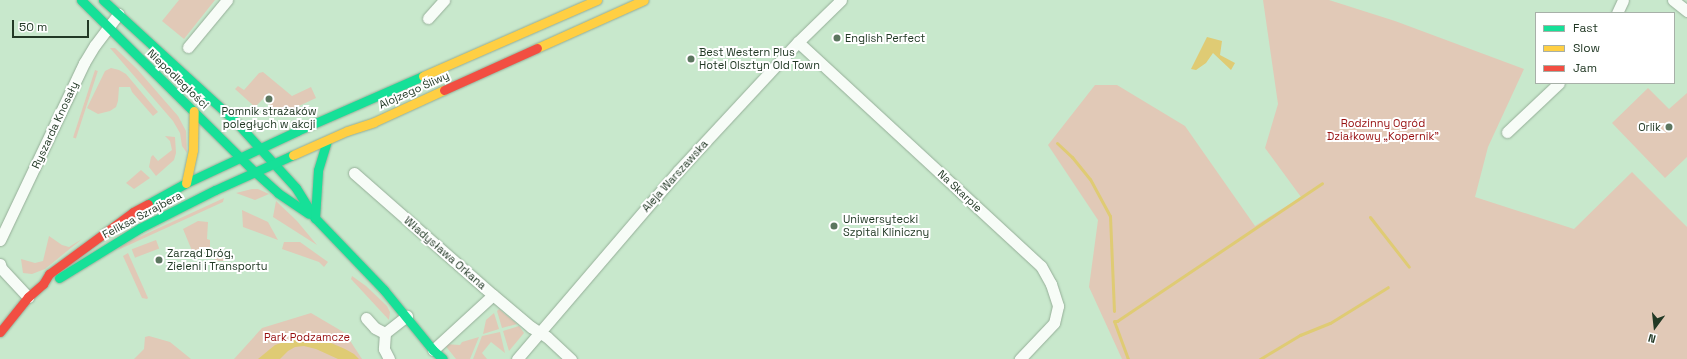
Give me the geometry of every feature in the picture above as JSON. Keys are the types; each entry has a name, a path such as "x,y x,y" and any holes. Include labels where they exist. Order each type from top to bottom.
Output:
{"street":[{"name":"Niepodległości","path":"81,0 194,112 242,157 255,172 278,193 315,218"},
{"name":"Niepodległości","path":"103,0 232,117 296,188 315,218"},
{"path":"188,48 227,0"},
{"path":"428,18 444,0"},
{"name":"Alojzego Śliwy","path":"242,157 446,64 597,0"},
{"name":"Alojzego Śliwy","path":"274,164 327,140 374,122 563,35 644,0"},
{"name":"Aleja Warszawska","path":"516,359 678,171 798,42 841,0"},
{"path":"1617,12 1623,0"},
{"path":"1673,0 1687,11"},
{"name":"Ryszarda Knosały","path":"0,240 84,63 118,14"},
{"path":"542,24 563,35"},
{"name":"Na Skarpie","path":"798,42 1041,266 1051,284 1058,306 1054,323 1020,359"},
{"path":"1507,132 1558,84"},
{"path":"186,183 193,150 194,112"},
{"path":"327,140 318,170 315,218 407,316 434,355 443,359"},
{"name":"Feliksa Szrajbera","path":"0,332 49,274 97,237 133,212 186,183 242,157"},
{"name":"Feliksa Szrajbera","path":"42,284 55,280 140,228 274,164"},
{"name":"Władysława Orkana","path":"354,173 493,295 538,332 547,337 572,359"},
{"path":"0,264 1,268 28,297"},
{"path":"434,355 493,295"},
{"path":"389,359 384,349 385,333 407,316"},
{"path":"366,318 375,328 385,333"}],"green space":[{"path":"179,0 215,0 184,39 162,21"},
{"name":"Rodzinny Ogród Działkowy „Kopernik”","path":"1263,0 1329,0 1395,21 1524,69 1488,147 1475,197 1574,229 1632,172 1687,227 1687,359 1122,359 1089,287 1098,220 1048,145 1095,85 1117,85 1185,126 1255,226 1301,197 1265,148 1278,104"},
{"path":"110,48 115,48 137,69 178,116 186,131 187,153 182,146 180,133 173,121"},
{"path":"111,68 126,74 158,112 153,116 132,92 130,87 119,87 116,107 110,111 98,114 87,108 105,71"},
{"path":"95,70 98,71 76,138 73,138"},
{"path":"263,72 292,96 311,87 316,98 284,113 275,115 268,113 270,100 273,97 269,93 255,107 235,89 238,86 244,90 259,73"},
{"name":"Orlik","path":"1648,88 1669,109 1687,93 1687,157 1665,178 1612,123"},
{"path":"165,136 175,137 176,153 174,160 156,176 149,167 151,157 153,155 158,161 172,150 170,141"},
{"path":"141,170 150,178 134,189 126,183"},
{"path":"258,189 269,194 255,200 236,193"},
{"path":"224,198 223,202 118,250 122,245"},
{"path":"276,201 297,221 317,245 273,217"},
{"path":"242,210 268,222 278,240 243,227"},
{"path":"198,221 208,222 207,239 210,240 210,251 229,256 227,261 217,261 205,252 195,258 183,229"},
{"path":"49,236 62,245 69,247 82,239 45,269 32,274 23,273 21,259 35,263 43,261"},
{"path":"156,240 159,248 135,258 132,249"},
{"path":"284,242 300,242 328,262 324,267 319,262 282,249"},
{"path":"128,253 148,298 147,299 142,298 123,256"},
{"path":"352,276 366,286 387,306 390,312 389,320 351,279"},
{"path":"499,309 517,324 502,328 497,311"},
{"name":"Park Podzamcze","path":"311,313 345,333 362,359 234,359 262,328"},
{"path":"494,313 499,329 483,334 486,320"},
{"path":"519,326 524,333 509,351 503,331"},
{"path":"500,332 505,353 491,342 482,353 487,359 473,359 482,336"},
{"path":"149,336 170,342 191,359 134,359 144,349 145,337"},
{"path":"479,337 470,359 456,359 444,344 460,345 462,342"}],"shaded area":[{"path":"1207,37 1222,41 1220,55 1235,63 1231,70 1213,53 1206,63 1196,70 1191,69"},
{"path":"305,335 315,336 345,349 359,359 338,359 316,349 304,346 295,347 288,351 280,359 258,359 275,345"}],"waterway":[{"path":"1057,143 1072,157 1090,179 1110,216 1114,311"},
{"path":"1128,359 1114,321 1117,321 1322,183"},
{"path":"1370,217 1409,267"},
{"path":"1260,359 1300,335 1330,323 1388,287"}],"traffic: fast":[{"path":"81,0 255,172 278,193 309,214"},
{"path":"103,0 236,122 296,188 315,218 384,290 433,350 443,359"},
{"path":"148,204 186,183 297,131 423,76"},
{"path":"315,218 318,170 327,140"},
{"path":"59,278 140,228 215,190 293,155"}],"traffic: slow":[{"path":"423,76 597,0"},
{"path":"537,48 644,0"},
{"path":"293,155 347,131 374,122 444,90"},
{"path":"186,183 193,150 194,111"}],"traffic: jam":[{"path":"444,90 537,48"},
{"path":"0,332 28,297 43,284 49,274 133,212 148,204"}],"place":[{"name":"English Perfect","path":"837,38"},
{"name":"Best Western Plus Hotel Olsztyn Old Town","path":"691,59"},
{"name":"Pomnik strażaków poległych w akcji","path":"269,99"},
{"name":"Orlik","path":"1669,127"},
{"name":"Uniwersytecki Szpital Kliniczny","path":"834,226"},
{"name":"Zarząd Dróg, Zieleni i Transportu","path":"159,260"}]}
